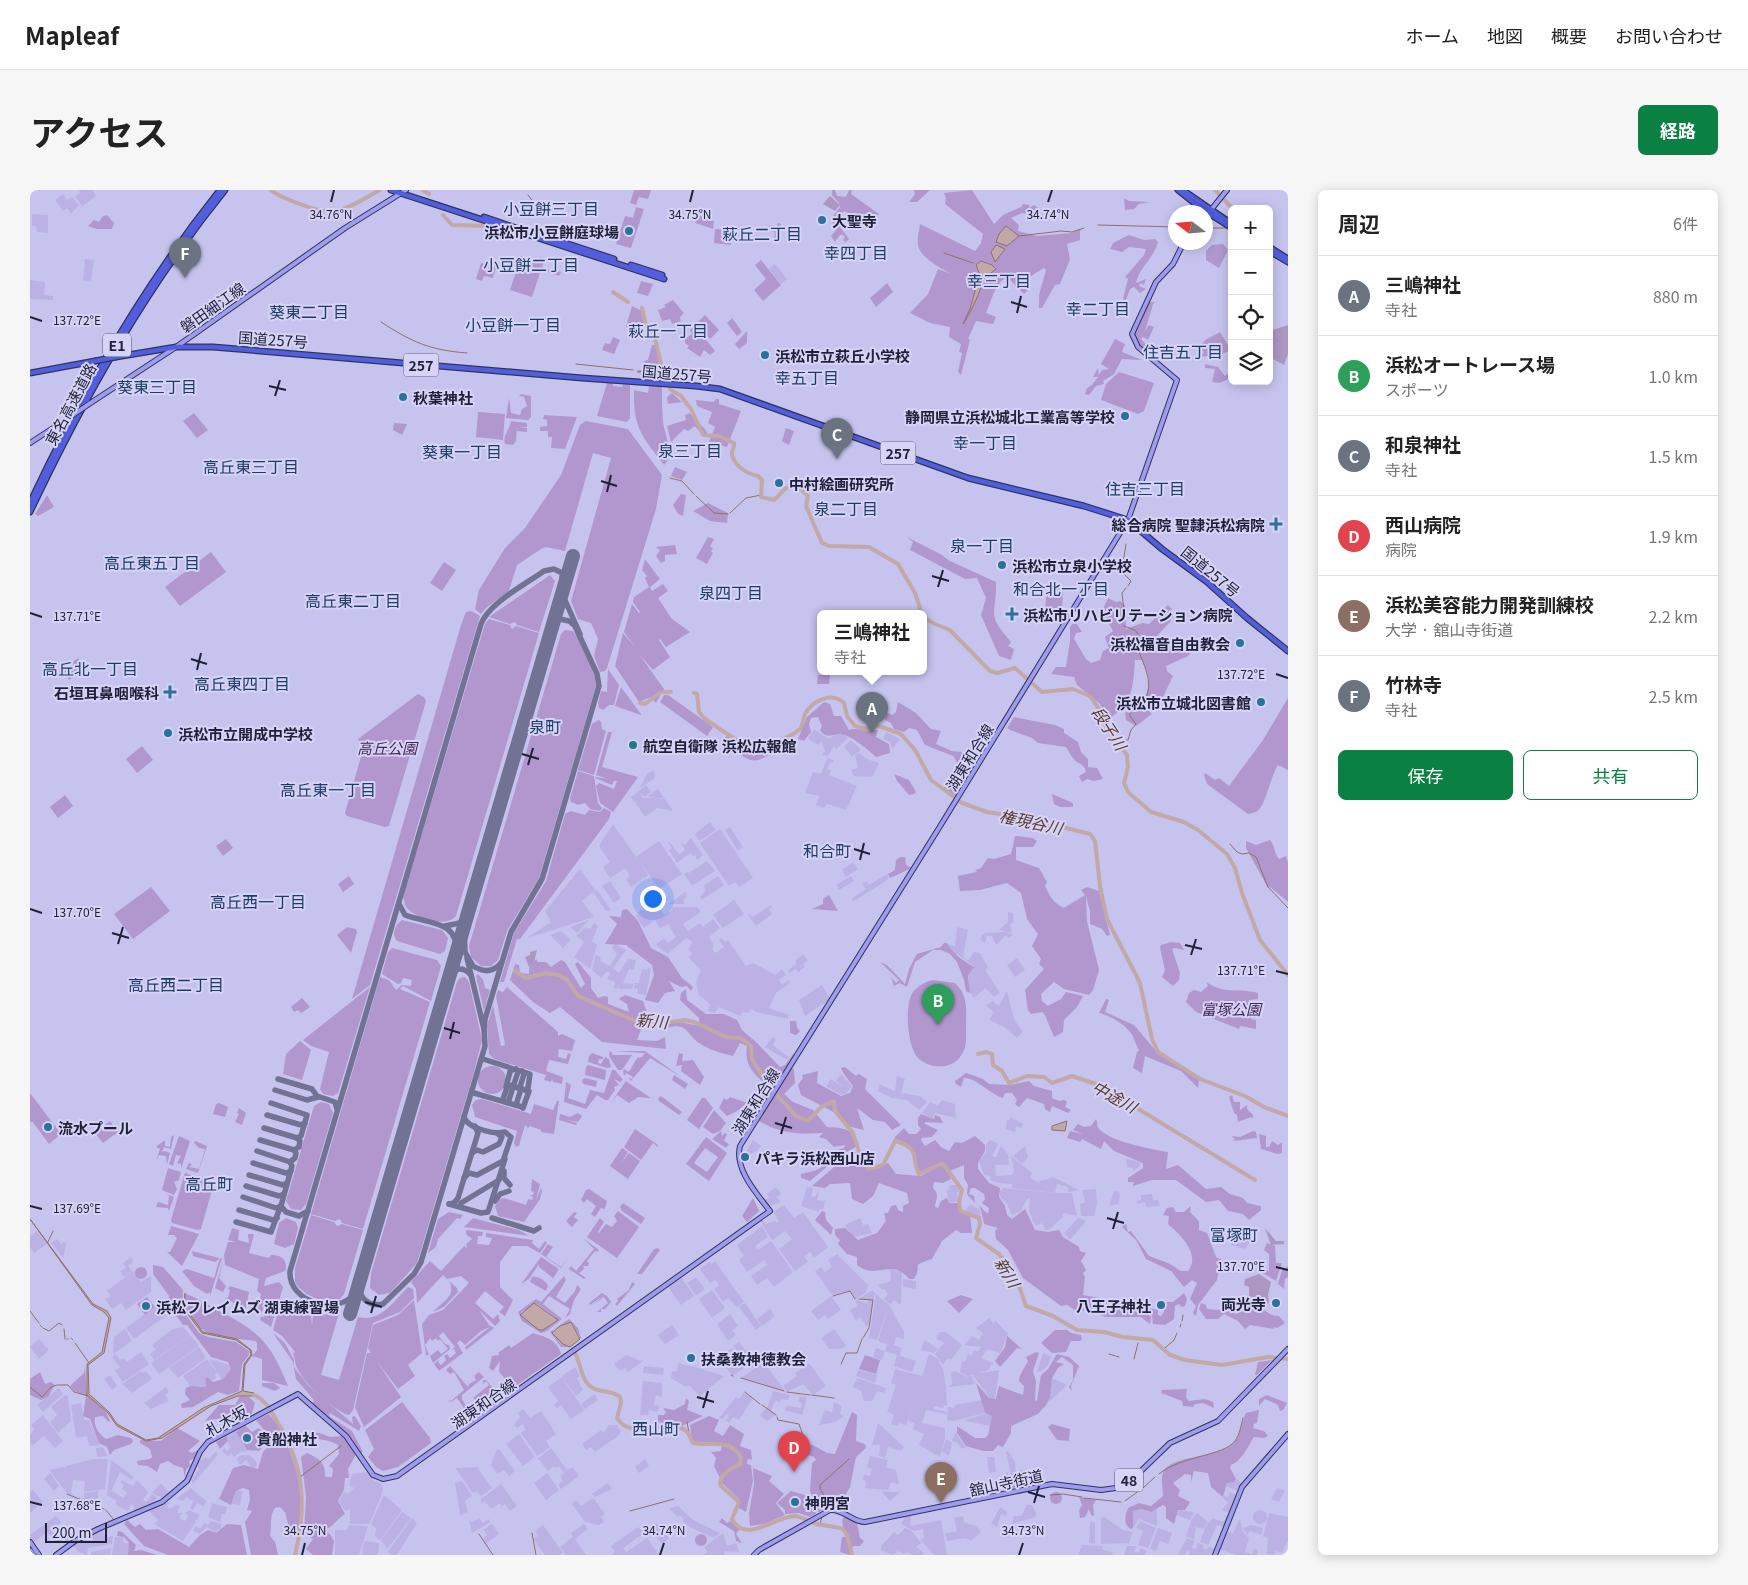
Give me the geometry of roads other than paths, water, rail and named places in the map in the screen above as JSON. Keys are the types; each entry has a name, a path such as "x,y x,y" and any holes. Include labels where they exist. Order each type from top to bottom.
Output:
{"highway":[{"name":"東名高速道路","path":"30,504 75,411 120,332 164,265 220,190"},
{"name":"東名高速道路","path":"30,512 74,420 114,349 162,274 225,190"},
{"path":"391,190 403,191 665,278"},
{"path":"1178,190 1198,205"},
{"path":"1183,190 1199,205"},
{"path":"1213,216 1228,224"},
{"path":"1271,250 1288,260"},
{"name":"国道257号","path":"30,373 116,357 191,346 273,351 720,389 963,476 1084,506 1128,520 1162,549 1207,582 1247,618 1288,650"}],"main road":[{"path":"1213,207 1227,190"},
{"name":"磐田細江線","path":"30,443 176,347 230,307 403,191"},
{"name":"湖東和合線","path":"266,1410 298,1394 346,1436 373,1475 380,1479 389,1479 402,1473 575,1352 770,1211 746,1178 739,1147 959,796 1128,520 1177,380 1138,347 1132,334 1156,282 1173,264 1180,250"},
{"name":"舘山寺街道","path":"754,1555 826,1511 835,1510 855,1520 865,1522 1052,1484 1101,1490 1116,1488 1142,1470 1170,1443 1218,1422 1288,1349"},
{"name":"札木坂","path":"56,1555 75,1541 100,1528 157,1505 187,1481 200,1452 206,1444 266,1410"},
{"path":"1216,1555 1240,1490 1274,1448 1288,1434"},
{"path":"30,1542 39,1555"},
{"path":"30,1550 34,1555"}],"waterway":[{"name":"段子川","path":"271,190 285,198 323,211 342,209 380,190"},
{"name":"段子川","path":"423,190 429,194"},
{"path":"1215,190 1229,205"},
{"path":"528,195 544,216"},
{"name":"段子川","path":"443,215 452,225 491,226"},
{"path":"1098,225 1168,227"},
{"path":"1019,236 1061,231 1072,232 1084,228"},
{"path":"1213,228 1228,228"},
{"path":"944,253 973,263"},
{"name":"段子川","path":"613,292 628,302"},
{"name":"段子川","path":"642,308 646,326"},
{"path":"381,322 421,344 442,350 467,353"},
{"name":"段子川","path":"651,331 654,334 665,381 671,390 681,396 691,409 703,435 719,436 734,443 732,455 736,463 742,469 758,476 762,480 761,497 774,500 786,488 797,485 808,496 806,506 822,543 829,546 869,547 898,564 915,593 921,610"},
{"path":"576,364 633,370"},
{"path":"638,371 664,373"},
{"path":"670,478 682,481 694,494"},
{"path":"730,513 746,498 761,495"},
{"path":"696,496 714,513 728,514"},
{"path":"1122,570 1126,544"},
{"path":"1124,574 1131,581 1128,586"},
{"path":"1124,611 1122,593 1126,588"},
{"name":"段子川","path":"927,619 950,630 990,671 997,673 1015,668 1042,692 1073,689 1090,696 1099,709 1106,727 1127,755 1128,767 1124,783 1128,792 1151,812 1184,822 1198,830 1227,854 1235,868 1242,893 1260,940 1288,975"},
{"path":"1118,744 1123,740 1128,740 1131,730 1136,724 1130,716 1130,710 1143,703 1147,697 1149,683 1138,650 1138,634 1124,626"},
{"name":"権現谷川","path":"664,692 671,692"},
{"name":"権現谷川","path":"640,703 645,704 660,693"},
{"name":"権現谷川","path":"694,693 697,694 699,712 704,718 737,740 758,747 774,743 797,732 803,723 808,709 817,702 828,698 839,699 844,703 847,716 855,726 866,729 879,726 901,734 915,750 931,780 962,803 987,812 1027,818 1090,834 1095,841 1100,886 1107,919 1140,983 1152,1039 1158,1052 1200,1079 1245,1096 1264,1107 1288,1116"},
{"path":"1230,844 1237,852 1242,854 1249,853 1256,857 1268,887 1288,908"},
{"name":"新川","path":"515,971 526,978 546,973 559,975 567,980 578,996 633,1020 663,1023 685,1020 694,1022 726,1037 741,1038 751,1046 752,1059 770,1088"},
{"name":"中途川","path":"978,1054 987,1052 992,1054 993,1065 1002,1071 1009,1083 1027,1076 1044,1077 1052,1083 1072,1076 1096,1084 1107,1095 1117,1096 1255,1180"},
{"name":"新川","path":"778,1096 796,1116 808,1121 821,1107 834,1101 835,1111 853,1133 862,1161 869,1169 883,1165 895,1141 912,1150 919,1174 941,1164 944,1165 962,1190 959,1202 960,1211 979,1218 980,1224 976,1238 999,1254 1018,1283 1026,1306 1053,1316 1077,1330 1104,1332 1123,1337 1153,1340 1170,1355 1185,1360 1222,1365 1268,1357 1288,1359"},
{"path":"48,1242 53,1231"},
{"path":"833,1296 850,1291 855,1299"},
{"path":"859,1299 873,1300 869,1328 863,1338"},
{"path":"30,1311 39,1323"},
{"path":"1182,1321 1183,1315"},
{"path":"43,1328 49,1331 59,1323 62,1325"},
{"path":"64,1329 65,1339"},
{"path":"1165,1348 1174,1340 1177,1333"},
{"path":"841,1364 846,1353 857,1353 862,1339"},
{"path":"75,1343 89,1363"},
{"path":"1134,1359 1138,1343"},
{"path":"573,1349 583,1376 589,1385 596,1390 614,1393 620,1397 621,1403 617,1418 623,1425 639,1429 676,1427 687,1431 693,1443 725,1445 736,1451 741,1457 740,1464 725,1473 720,1482 721,1486 739,1502 732,1519 738,1526 745,1530 753,1529 795,1516 817,1524 843,1529 847,1535 852,1555"},
{"path":"1109,1354 1119,1357"},
{"path":"741,1378 784,1391"},
{"path":"30,1387 42,1397 51,1387 57,1385"},
{"path":"58,1385 68,1385 74,1392 88,1396"},
{"path":"745,1392 760,1404"},
{"path":"787,1392 810,1395"},
{"path":"254,1395 265,1403 273,1414 287,1439 298,1471 302,1503 299,1537 295,1555"},
{"path":"812,1395 834,1398"},
{"path":"762,1405 776,1415"},
{"path":"777,1417 778,1420 799,1424 803,1435"},
{"path":"1159,1474 1178,1463 1229,1446 1237,1438 1243,1418"},
{"path":"687,1422 689,1433"},
{"path":"300,1477 341,1446"},
{"path":"824,1509 827,1500 820,1489 820,1485 849,1459"},
{"path":"1143,1488 1155,1477"},
{"path":"1125,1501 1140,1490"},
{"path":"67,1494 104,1509"},
{"path":"1050,1495 1063,1494 1082,1497"},
{"path":"1084,1498 1121,1502"},
{"path":"630,1511 674,1499"},
{"path":"106,1510 114,1520 119,1518"},
{"path":"820,1524 822,1517"},
{"path":"532,1533 536,1555"},
{"path":"479,1534 493,1555"}],"place":[{"name":"大聖寺","path":"822,220"},
{"name":"浜松市小豆餅庭球場","path":"629,231"},
{"name":"竹林寺","path":"185,278"},
{"name":"浜松市立萩丘小学校","path":"765,355"},
{"name":"秋葉神社","path":"403,397"},
{"name":"静岡県立浜松城北工業高等学校","path":"1125,416"},
{"name":"和泉神社","path":"837,459"},
{"name":"中村絵画研究所","path":"779,483"},
{"name":"総合病院 聖隷浜松病院","path":"1276,524"},
{"name":"浜松市立泉小学校","path":"1002,565"},
{"name":"浜松市リハビリテーション病院","path":"1012,614"},
{"name":"浜松福音自由教会","path":"1240,643"},
{"name":"石垣耳鼻咽喉科","path":"170,692"},
{"name":"浜松市立城北図書館","path":"1261,702"},
{"name":"浜松市立開成中学校","path":"168,733"},
{"name":"三嶋神社","path":"872,733"},
{"name":"航空自衛隊 浜松広報館","path":"633,745"},
{"name":"浜松オートレース場","path":"938,1025"},
{"name":"流水プール","path":"48,1127"},
{"name":"パキラ浜松西山店","path":"745,1157"},
{"name":"両光寺","path":"1276,1303"},
{"name":"八王子神社","path":"1161,1305"},
{"name":"浜松フレイムズ 湖東練習場","path":"146,1306"},
{"name":"扶桑教神徳教会","path":"691,1358"},
{"name":"貴船神社","path":"247,1438"},
{"name":"西山病院","path":"794,1472"},
{"name":"神明宮","path":"795,1502"},
{"name":"浜松美容能力開発訓練校","path":"941,1503"}],"district":[{"name":"小豆餅三丁目","path":"551,208"},
{"name":"萩丘二丁目","path":"762,233"},
{"name":"幸四丁目","path":"856,252"},
{"name":"小豆餅二丁目","path":"531,264"},
{"name":"幸三丁目","path":"999,280"},
{"name":"幸二丁目","path":"1098,308"},
{"name":"葵東二丁目","path":"309,311"},
{"name":"小豆餅一丁目","path":"513,324"},
{"name":"萩丘一丁目","path":"668,330"},
{"name":"住吉五丁目","path":"1183,351"},
{"name":"幸五丁目","path":"807,377"},
{"name":"葵東三丁目","path":"157,386"},
{"name":"幸一丁目","path":"985,442"},
{"name":"泉三丁目","path":"690,450"},
{"name":"葵東一丁目","path":"462,451"},
{"name":"高丘東三丁目","path":"251,466"},
{"name":"住吉三丁目","path":"1145,488"},
{"name":"泉二丁目","path":"846,508"},
{"name":"泉一丁目","path":"982,545"},
{"name":"高丘東五丁目","path":"152,562"},
{"name":"和合北一丁目","path":"1061,588"},
{"name":"泉四丁目","path":"731,592"},
{"name":"高丘東二丁目","path":"353,600"},
{"name":"高丘北一丁目","path":"90,668"},
{"name":"高丘東四丁目","path":"242,683"},
{"name":"泉町","path":"545,726"},
{"name":"高丘東一丁目","path":"328,789"},
{"name":"和合町","path":"827,850"},
{"name":"高丘西一丁目","path":"258,901"},
{"name":"高丘西二丁目","path":"176,984"},
{"name":"高丘町","path":"209,1183"},
{"name":"富塚町","path":"1234,1234"},
{"name":"西山町","path":"656,1428"}],"park label":[{"name":"高丘公園","path":"387,747"},
{"name":"富塚公園","path":"1231,1008"}]}
